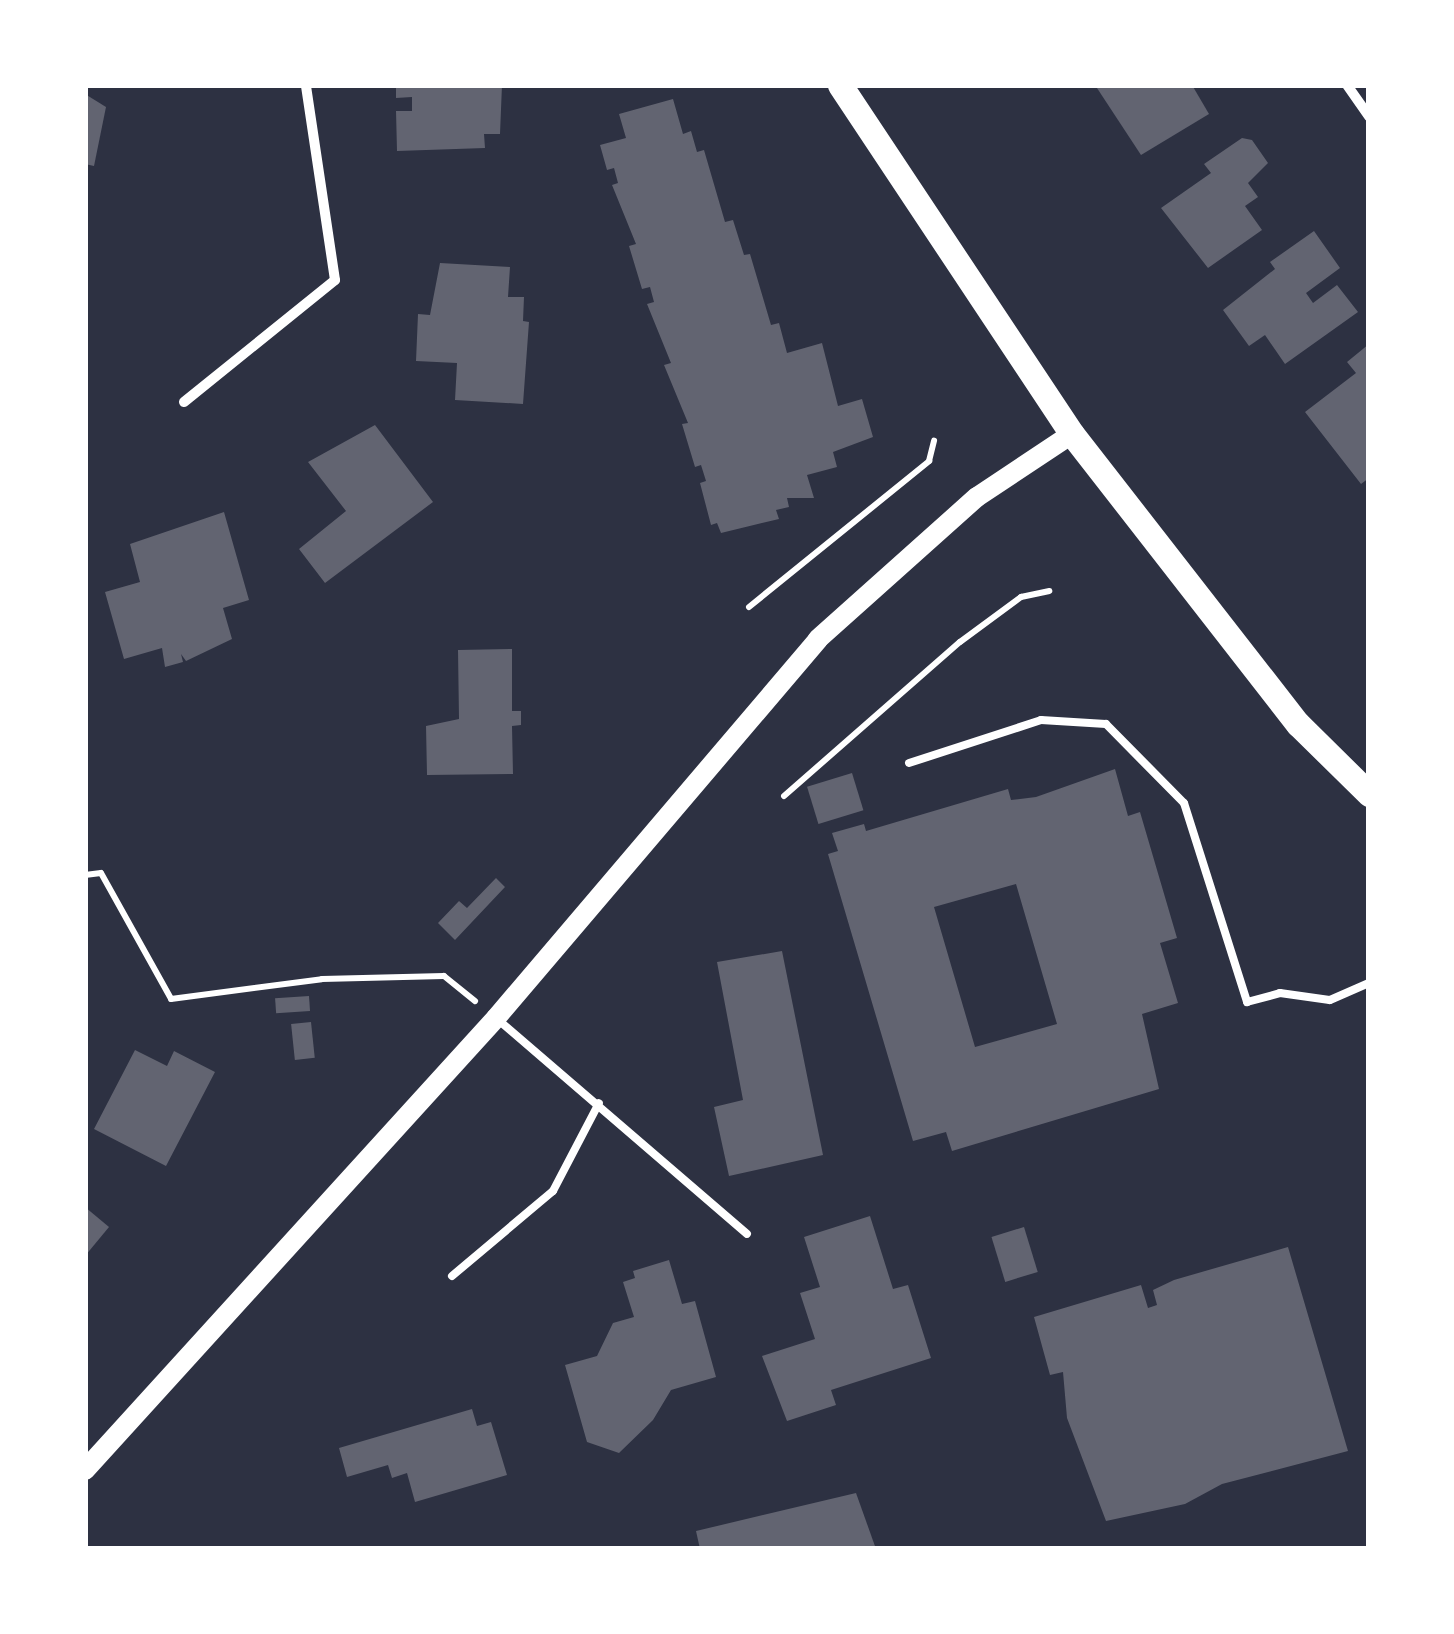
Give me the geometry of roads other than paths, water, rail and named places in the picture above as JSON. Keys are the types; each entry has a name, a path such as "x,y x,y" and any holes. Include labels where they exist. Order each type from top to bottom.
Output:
{"main road":[{"path":"840,85 1072,434 1298,724 1369,794"},
{"path":"85,1470 496,1018 818,639 976,497 1072,434"}],"street":[{"path":"184,402 336,280 306,85"},
{"path":"1347,85 1369,116"}],"lane":[{"path":"909,763 1040,720 1106,724 1184,803 1246,1002 1280,993 1330,1000 1369,983"},
{"path":"496,1018 747,1234"},
{"path":"452,1276 554,1191 598,1103"}]}
